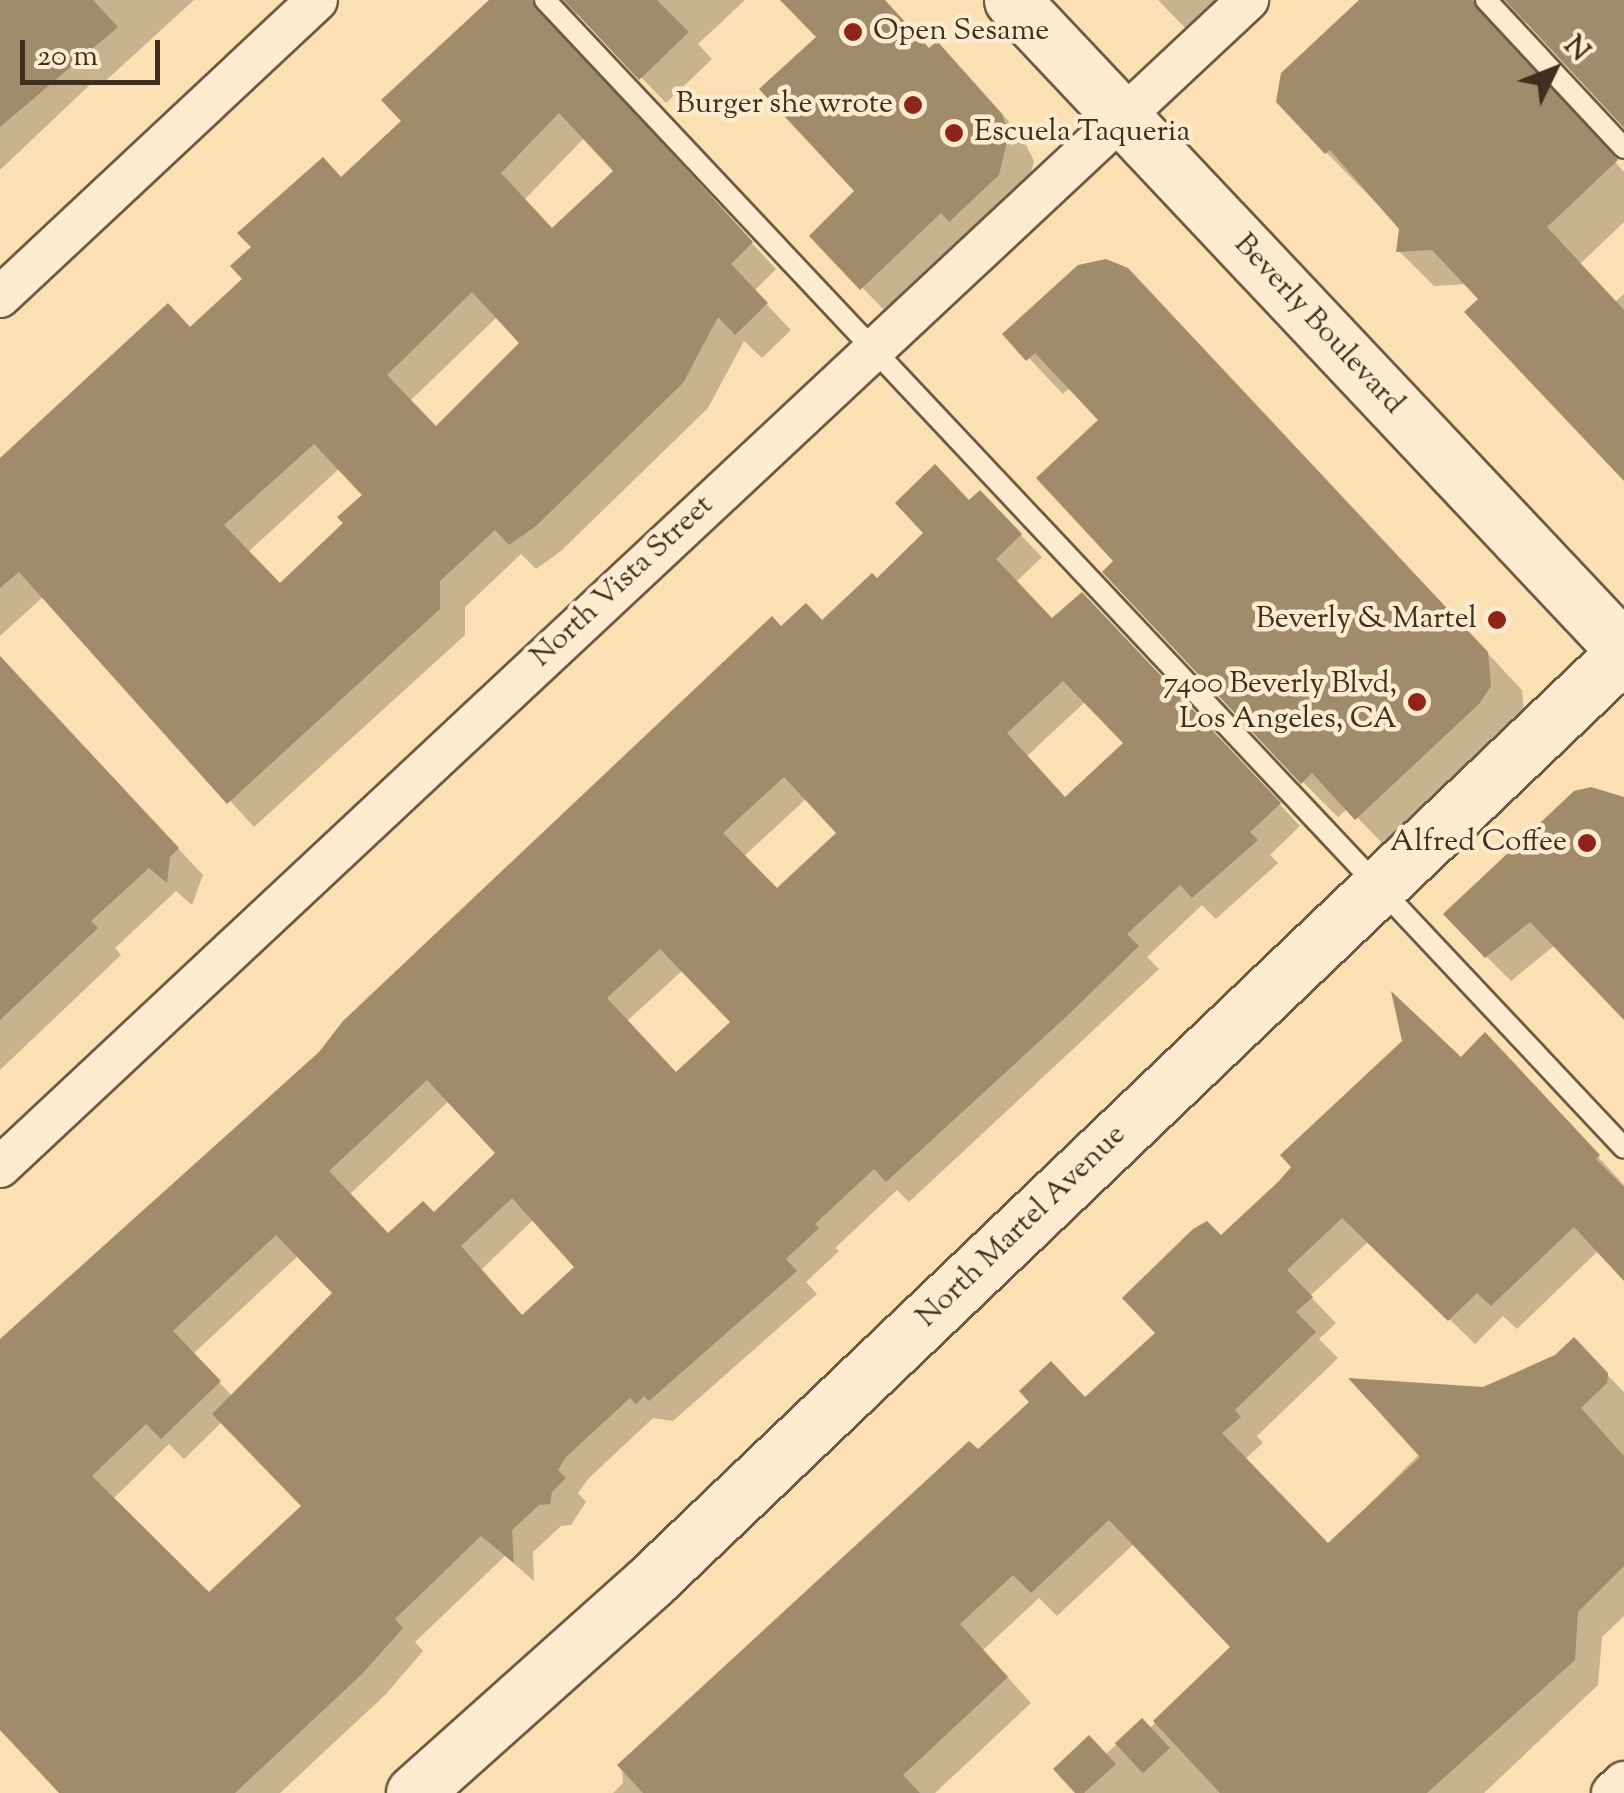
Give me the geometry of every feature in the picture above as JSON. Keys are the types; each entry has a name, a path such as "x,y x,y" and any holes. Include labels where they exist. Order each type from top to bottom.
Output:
{"street":[{"path":"0,298 317,0"},
{"name":"Beverly Boulevard","path":"1012,0 1624,652"},
{"name":"North Vista Street","path":"0,1167 1248,0"},
{"name":"North Martel Avenue","path":"414,1793 651,1580 1624,652"},
{"path":"1612,1793 1624,1782"}],"lane":[{"path":"545,0 1624,1148"},
{"path":"1486,0 1624,148"}],"building":[{"path":"0,0 93,0 118,27 0,127"},
{"path":"489,0 532,0 753,242 731,264 768,303 735,335 718,317 683,383 536,526 509,545 495,530 440,581 440,609 227,804 19,572 0,588 0,458 168,303 190,327 242,279 230,266 251,247 237,233 323,157 341,177 401,121 381,100","holes":["559,113 613,171 552,228 501,173","472,292 519,343 436,426 387,375","314,444 362,495 337,517 343,523 280,583 224,525"]},
{"path":"564,0 657,0 689,32 639,80"},
{"path":"780,0 885,0 929,48 937,41 1002,114 1009,133 999,175 949,222 941,213 860,290 809,236 854,191 759,89 816,37"},
{"path":"1359,0 1473,0 1618,160 1547,227 1624,310 1624,481 1464,312 1478,299 1432,250 1396,252 1399,229 1330,150 1325,154 1276,102 1281,73"},
{"path":"1505,0 1624,0 1624,128"},
{"path":"1106,259 1128,268 1488,652 1491,686 1479,704 1355,820 1312,773 1301,784 1102,572 1113,561 1036,478 1098,420 1035,353 1026,361 1002,334 1078,265"},
{"path":"935,464 969,500 980,490 1022,534 996,559 1052,618 1082,592 1281,803 1250,832 1258,840 1192,898 1180,885 1127,934 1139,946 1068,1015 886,1182 874,1169 815,1224 819,1228 786,1259 797,1271 649,1401 644,1396 636,1404 630,1398 566,1457 558,1470 566,1478 552,1492 550,1504 539,1505 512,1530 514,1563 481,1536 395,1619 403,1628 363,1673 235,1793 59,1793 0,1730 0,1339 319,1052 343,1021 772,616 781,626 806,603 822,620 872,573 877,578 923,533 895,503","holes":["1063,681 1123,743 1065,797 1007,733","784,777 836,833 777,888 723,833","660,949 730,1022 676,1072 607,998","427,1080 495,1153 434,1212 423,1201 388,1233 329,1171","512,1198 574,1267 522,1315 461,1246","276,1235 332,1293 212,1414 301,1506 209,1592 92,1476 146,1424 161,1439 221,1381 173,1331"]},
{"path":"0,656 179,848 170,857 167,883 149,868 91,921 98,928 0,1020"},
{"path":"1591,787 1624,797 1624,1020 1530,922 1485,958 1443,914 1574,791"},
{"path":"1391,991 1461,1057 1485,1032 1600,1155 1596,1159 1624,1187 1624,1281 1574,1227 1491,1306 1477,1293 1448,1321 1342,1218 1287,1270 1313,1297 1296,1312 1316,1332 1235,1410 1241,1417 1222,1433 1328,1543 1420,1457 1348,1378 1483,1387 1555,1355 1574,1337 1608,1373 1607,1383 1581,1408 1624,1456 1624,1566 1578,1612 1575,1660 1427,1793 1220,1793 1153,1721 1230,1647 1109,1520 1031,1593 1013,1575 960,1624 1008,1677 903,1775 920,1793 643,1793 617,1765 969,1441 978,1449 1029,1402 1019,1391 1051,1361 1085,1397 1155,1333 1122,1298 1193,1229 1207,1221 1221,1235 1291,1167 1280,1155 1402,1041"},
{"path":"1142,1718 1170,1748 1143,1773 1115,1743"},
{"path":"1089,1735 1116,1764 1084,1793 1075,1793 1053,1769"}],"place":[{"name":"Open Sesame","path":"853,32"},
{"name":"Burger she wrote","path":"913,105"},
{"name":"Escuela Taqueria","path":"954,133"},
{"name":"Beverly & Martel","path":"1497,620"},
{"name":"7400 Beverly Blvd, Los Angeles, CA","path":"1417,702"},
{"name":"Alfred Coffee","path":"1587,843"}]}
